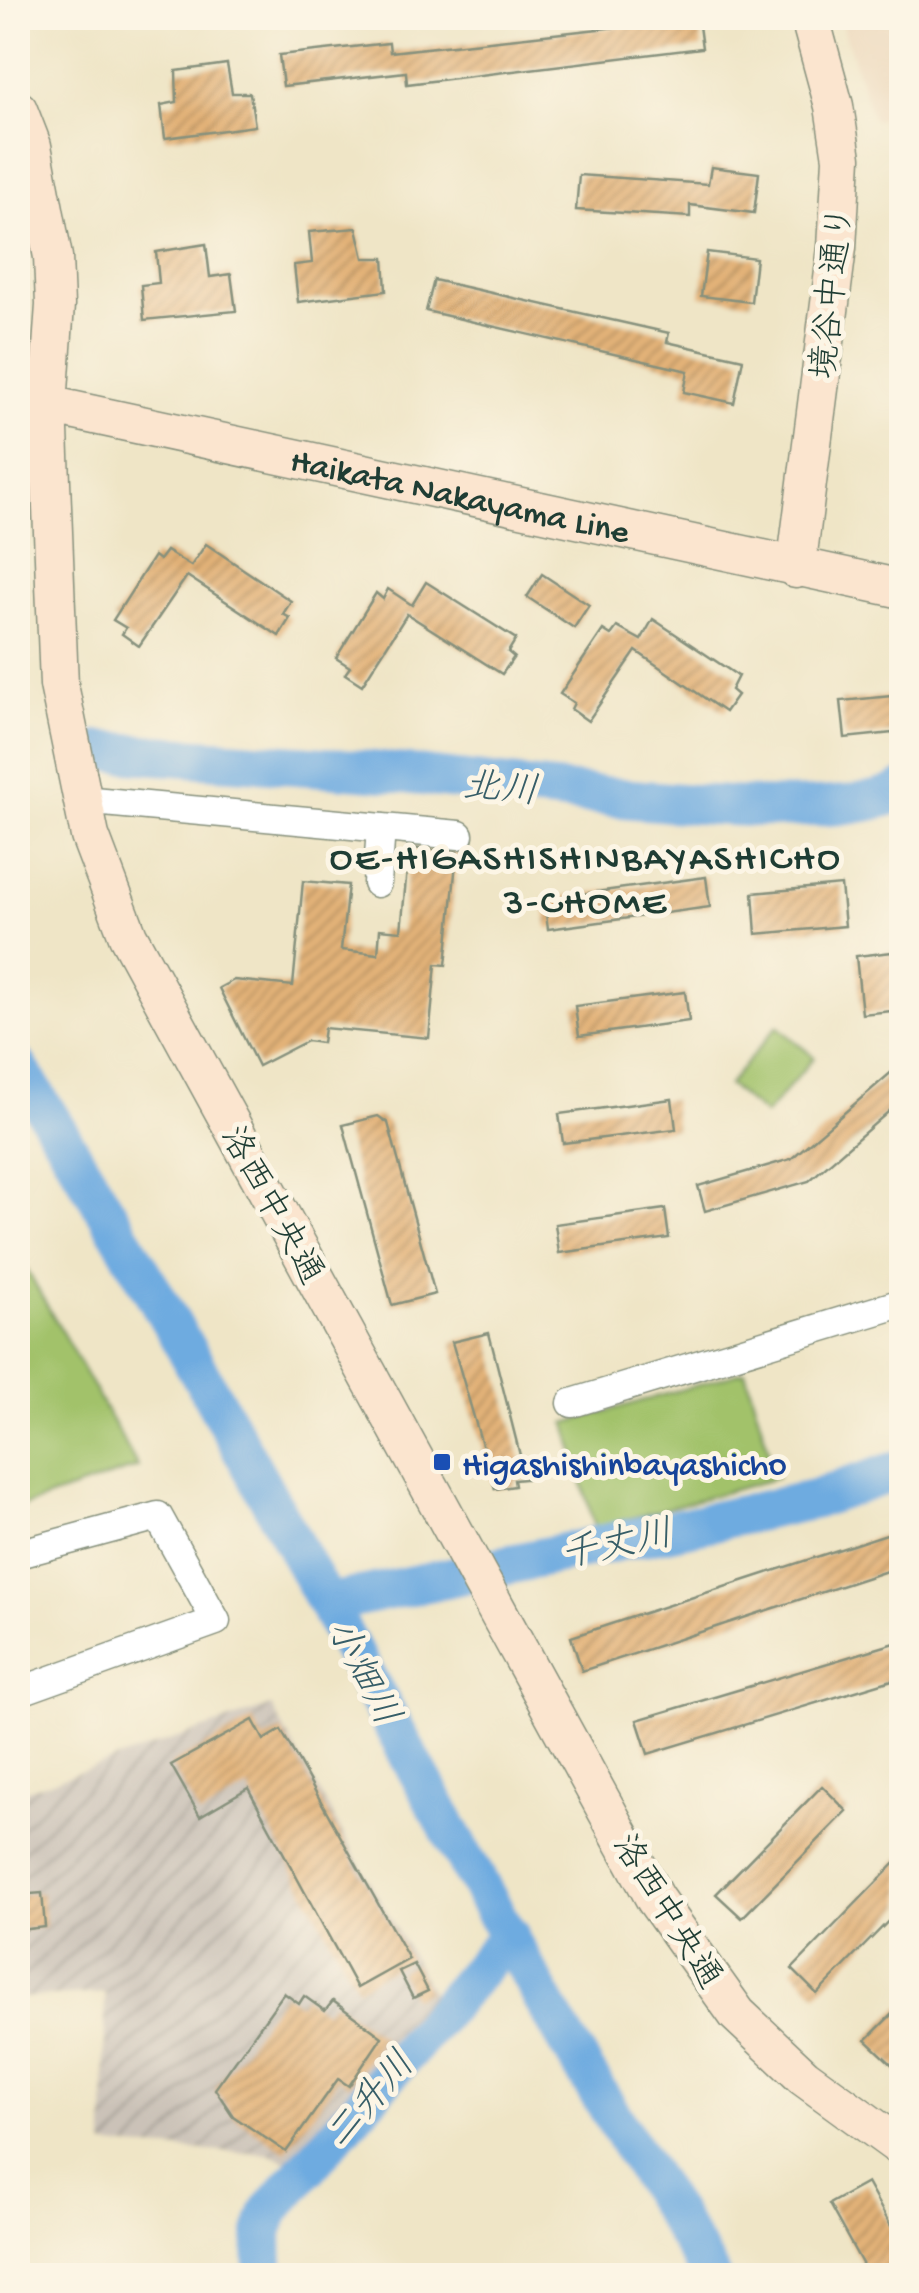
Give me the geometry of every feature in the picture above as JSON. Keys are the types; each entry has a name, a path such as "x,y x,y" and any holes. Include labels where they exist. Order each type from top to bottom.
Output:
{"street":[{"name":"境谷中通り","path":"796,569 837,248 842,158 834,106 810,18"},
{"name":"洛西中央通","path":"18,110 32,146 53,257 54,322 33,405 58,685 90,836 128,936 655,1899 736,2014 804,2077 902,2148"},
{"name":"Haikata Nakayama Line","path":"33,405 902,589"},
{"path":"82,800 459,836"},
{"path":"377,884 381,828"},
{"path":"572,1402 902,1303"},
{"path":"18,1554 158,1516 216,1621 18,1692"}],"shaded area":[{"path":"840,18 901,18 901,119 873,120"},
{"path":"271,1706 433,1994 287,2162 271,2154 104,2146 105,1993 18,1998 18,1793"}],"green space":[{"path":"777,1026 814,1057 765,1115 728,1085"},
{"path":"18,1254 138,1467 18,1508"},
{"path":"745,1371 777,1478 595,1528 566,1423"}],"building":[{"path":"698,18 702,48 407,84 406,72 283,86 279,55 389,43 390,52"},
{"path":"227,64 232,93 250,93 255,126 165,138 161,105 177,102 176,71"},
{"path":"711,167 759,173 754,213 690,205 690,217 576,210 579,175 708,184"},
{"path":"357,228 364,258 384,258 386,291 298,302 294,265 312,263 309,232"},
{"path":"206,244 210,277 231,274 236,311 144,320 141,285 159,283 156,252"},
{"path":"707,252 756,258 751,302 701,296"},
{"path":"434,280 669,333 667,342 743,359 734,403 684,392 688,371 426,311"},
{"path":"206,544 291,601 283,614 290,618 279,636 187,576 139,646 122,634 126,628 113,620 154,556 159,560 166,551 191,566"},
{"path":"542,574 589,605 574,628 527,597"},
{"path":"426,582 516,639 508,652 514,657 502,674 407,614 362,685 345,674 350,667 336,658 376,593 383,599 388,589 412,605"},
{"path":"653,619 738,676 731,690 737,695 725,712 636,651 588,721 571,709 574,703 560,694 603,630 611,635 617,627 641,640"},
{"path":"902,695 902,732 845,738 841,701"},
{"path":"409,848 457,852 446,965 436,964 429,1038 324,1028 322,1043 307,1041 258,1066 219,988 234,980 293,986 303,881 348,885 341,950 378,954 380,929 401,931"},
{"path":"706,877 710,907 548,929 544,899"},
{"path":"841,885 845,926 756,934 753,893"},
{"path":"902,951 902,1010 862,1014 856,956"},
{"path":"685,992 689,1021 579,1036 575,1006"},
{"path":"902,1063 902,1100 809,1181 705,1211 698,1186 791,1159"},
{"path":"672,1099 676,1129 563,1143 559,1114"},
{"path":"378,1116 388,1123 435,1294 392,1305 343,1125"},
{"path":"665,1209 669,1238 559,1253 555,1224"},
{"path":"489,1333 526,1479 514,1480 515,1486 495,1489 452,1342"},
{"path":"902,1529 902,1566 582,1671 571,1637"},
{"path":"902,1641 902,1677 648,1754 637,1720"},
{"path":"253,1720 264,1740 281,1730 409,1959 357,1988 248,1788 200,1816 171,1765"},
{"path":"822,1786 847,1811 742,1918 716,1894"},
{"path":"902,1856 902,1907 817,1994 792,1969"},
{"path":"42,1893 45,1927 19,1930 18,1895"},
{"path":"414,1964 428,1991 413,1998 399,1971"},
{"path":"284,1993 299,2004 304,1996 325,2011 333,2001 382,2037 349,2086 338,2079 286,2152 233,2116 215,2089"},
{"path":"902,2004 902,2074 866,2040"},
{"path":"867,2183 902,2246 902,2276 869,2276 829,2204"}],"waterway":[{"name":"北川","path":"100,751 396,773 580,794 736,806 807,807 864,802 902,790"},
{"name":"小畑川","path":"18,1067 221,1412 562,2032 711,2276"},
{"name":"千丈川","path":"328,1603 812,1500 902,1469"},
{"name":"二升川","path":"264,2276 263,2233 270,2211 509,1935"}],"place":[{"name":"Higashishinbayashicho","path":"442,1462"}],"district":[{"name":"OE-HIGASHISHINBAYASHICHO 3-CHOME","path":"586,877"}]}
